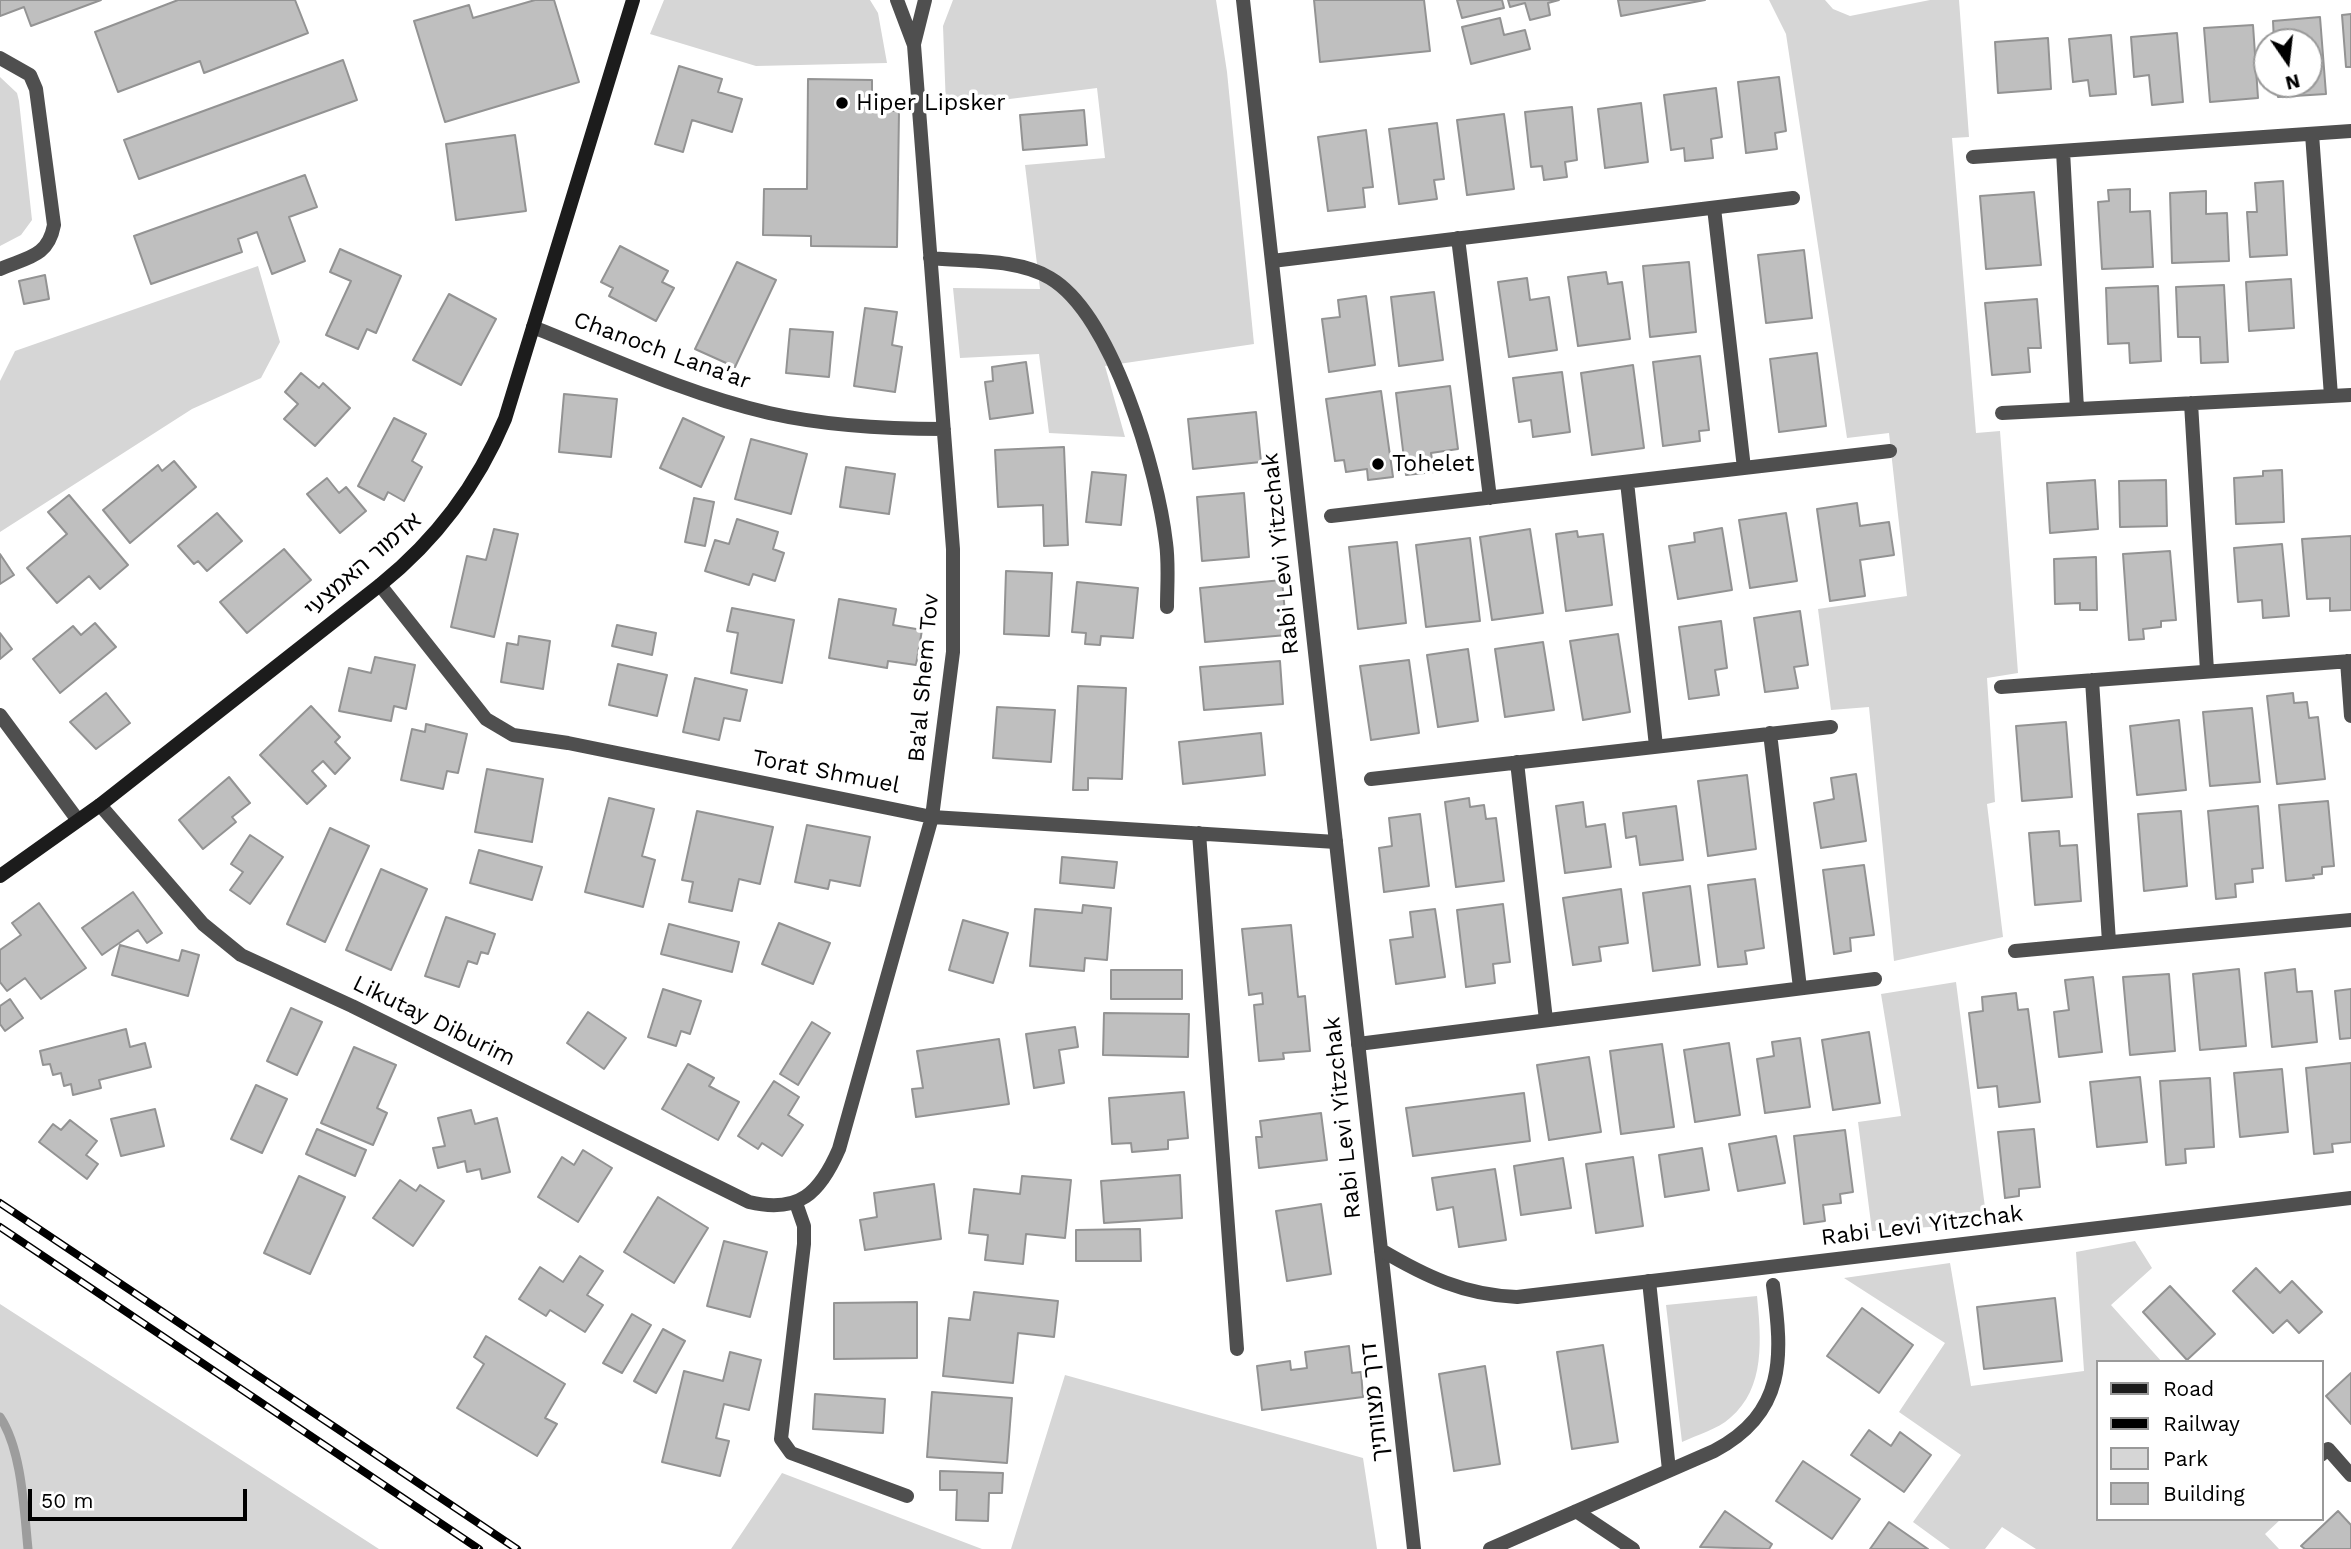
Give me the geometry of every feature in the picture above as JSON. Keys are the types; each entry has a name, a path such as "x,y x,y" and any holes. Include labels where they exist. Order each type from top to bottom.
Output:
{"main road":[{"name":"אדמור האמצעי","path":"0,876 100,805 380,585 440,528 478,475 505,419 633,0"}],"street":[{"name":"Ba'al Shem Tov","path":"796,1203 821,1184 839,1149 932,817 955,624 954,565 914,45 897,0"},
{"name":"Ba'al Shem Tov","path":"914,45 925,0"},
{"name":"Rabi Levi Yitzchak","path":"1243,0 1381,1250 1440,1282 1497,1296 1649,1281 2351,1198"},
{"path":"0,58 30,75 36,89 54,225 51,243 40,252 0,269"},
{"path":"1973,156 2351,131"},
{"path":"2312,134 2330,396"},
{"path":"2063,151 2077,409"},
{"path":"1272,261 1793,198"},
{"path":"1714,208 1744,468"},
{"path":"1458,238 1490,498"},
{"path":"930,258 1028,267 1051,278 1076,298 1110,348 1159,500 1166,545 1167,607"},
{"name":"Chanoch Lana'ar","path":"533,327 671,383 769,413 872,428 944,429"},
{"path":"2003,413 2351,395"},
{"path":"2191,403 2207,671"},
{"path":"1331,516 1890,452"},
{"path":"1627,482 1656,746"},
{"name":"Torat Shmuel","path":"380,585 481,715 508,733 932,817 1336,842"},
{"path":"2001,687 2349,661 2351,716"},
{"path":"2092,680 2109,942"},
{"path":"0,715 77,819"},
{"path":"1371,779 1830,727"},
{"path":"1770,733 1800,988"},
{"path":"1517,762 1546,1020"},
{"name":"Likutay Diburim","path":"100,805 203,924 251,961 352,1006 750,1202 766,1206 796,1203"},
{"path":"1199,833 1237,1349"},
{"path":"2015,951 2351,920"},
{"path":"1358,1044 1875,979"},
{"path":"796,1203 804,1226 804,1244 781,1438 792,1452 906,1496"},
{"name":"דרך מצוותיך","path":"1381,1250 1414,1549"},
{"path":"1649,1281 1669,1470"},
{"path":"1490,1549 1736,1439 1764,1409 1772,1392 1779,1353 1773,1285"},
{"path":"2323,1453 2328,1449 2351,1475"},
{"path":"1576,1511 1633,1549"}],"green space":[{"path":"664,0 870,0 878,13 887,63 756,66 650,34"},
{"path":"953,0 1216,0 1227,72 1254,344 1105,366 1125,437 1049,433 1039,354 960,358 953,288 1040,289 1025,165 1105,158 1097,88 946,107 943,26"},
{"path":"1769,0 1825,0 1833,9 1850,16 1930,0 1959,0 1969,137 1952,138 1976,433 2000,431 2018,673 1987,678 1995,802 1987,804 2003,937 1894,961 1869,707 1831,710 1818,609 1907,596 1889,433 1847,438 1786,34"},
{"path":"0,77 17,93 19,101 32,220 21,235 0,246"},
{"path":"258,266 280,342 261,378 192,409 0,532 0,381 15,351"},
{"path":"1956,982 1987,1223 1872,1231 1858,1122 1901,1116 1881,994"},
{"path":"2135,1241 2152,1268 2111,1305 2160,1360 2096,1360 2096,1521 2279,1521 2265,1534 2279,1549 2036,1549 2002,1527 1985,1549 1950,1549 1913,1522 1961,1455 1899,1412 1945,1343 1844,1278 1950,1263 1971,1386 2084,1371 2076,1252"},
{"path":"1757,1296 1760,1345 1750,1392 1742,1406 1725,1422 1682,1442 1666,1305"},
{"path":"0,1304 379,1549 0,1549"},
{"path":"1065,1375 1363,1458 1377,1549 1011,1549"},
{"path":"782,1473 982,1549 731,1549"}],"building":[{"path":"0,0 101,0 31,26 24,7 0,16"},
{"path":"178,0 295,0 308,33 204,73 200,61 118,92 95,32"},
{"path":"535,0 554,0 579,82 445,122 414,21 469,5 473,18"},
{"path":"1314,0 1424,0 1430,51 1320,62"},
{"path":"1457,0 1502,0 1504,8 1462,18"},
{"path":"1508,0 1559,0 1548,3 1550,15 1530,20 1525,3 1510,7"},
{"path":"1618,0 1705,0 1621,16"},
{"path":"2351,14 2351,67 2346,67 2342,15"},
{"path":"2320,17 2321,28 2273,28 2273,21"},
{"path":"1500,18 1504,35 1525,30 1530,49 1471,64 1462,27"},
{"path":"2253,25 2253,98 2258,98 2210,102 2204,28"},
{"path":"2177,33 2183,102 2152,105 2149,75 2134,77 2131,37"},
{"path":"2111,35 2116,94 2090,96 2088,80 2073,82 2069,39"},
{"path":"2048,38 2051,89 1998,93 1995,42"},
{"path":"2323,56 2326,94 2323,94"},
{"path":"343,60 357,100 139,179 124,140"},
{"path":"679,66 722,79 718,92 742,99 732,132 692,120 683,152 655,144"},
{"path":"1779,77 1786,131 1775,133 1777,149 1746,153 1738,82"},
{"path":"808,79 872,80 872,111 899,111 897,247 811,246 811,236 763,235 764,189 807,189"},
{"path":"1716,88 1722,137 1711,139 1713,158 1685,161 1684,148 1671,150 1664,95"},
{"path":"1641,103 1648,162 1605,168 1598,109"},
{"path":"1572,107 1577,160 1565,162 1567,177 1544,180 1542,166 1531,167 1525,112"},
{"path":"1084,110 1087,145 1023,150 1020,115"},
{"path":"1504,114 1514,189 1467,195 1457,120"},
{"path":"1437,123 1444,179 1434,180 1437,199 1399,204 1389,129"},
{"path":"1366,130 1373,187 1363,188 1365,207 1328,211 1318,137"},
{"path":"515,135 526,211 456,220 446,144"},
{"path":"305,175 317,207 289,217 305,261 272,274 257,232 238,239 242,252 151,284 134,236"},
{"path":"2283,181 2287,255 2250,257 2247,212 2257,212 2255,183"},
{"path":"2130,189 2130,212 2150,211 2153,267 2102,269 2098,202 2109,201 2108,190"},
{"path":"2206,191 2206,214 2227,213 2229,261 2172,263 2170,193"},
{"path":"2034,192 2041,265 1986,269 1980,196"},
{"path":"620,246 668,271 662,282 674,288 656,321 609,296 613,288 601,282"},
{"path":"340,249 401,276 376,333 367,329 358,349 326,335 351,281 330,272"},
{"path":"1804,250 1812,318 1766,323 1758,255"},
{"path":"737,262 776,280 735,367 695,349"},
{"path":"1689,262 1696,332 1650,337 1643,266"},
{"path":"1606,272 1608,284 1622,282 1630,339 1578,346 1568,277"},
{"path":"45,275 49,299 24,304 19,281"},
{"path":"1527,278 1530,300 1549,297 1557,350 1509,357 1498,282"},
{"path":"2291,279 2294,328 2249,331 2246,282"},
{"path":"2224,285 2228,362 2201,363 2200,337 2178,337 2176,287"},
{"path":"2158,286 2161,361 2130,363 2129,343 2108,344 2106,288"},
{"path":"1434,292 1443,360 1399,366 1391,297"},
{"path":"449,294 496,319 461,385 413,360"},
{"path":"1366,296 1375,365 1329,372 1322,319 1340,317 1338,300"},
{"path":"2037,299 2041,348 2028,348 2030,372 1992,375 1985,303"},
{"path":"865,308 897,312 892,345 902,347 895,392 854,386"},
{"path":"790,329 833,332 829,377 786,373"},
{"path":"1817,353 1826,426 1779,432 1770,359"},
{"path":"1700,356 1709,430 1699,431 1700,441 1663,446 1653,362"},
{"path":"1026,362 1033,413 990,419 985,382 993,381 992,367"},
{"path":"1633,365 1644,448 1592,455 1581,373"},
{"path":"1562,372 1570,432 1533,437 1531,420 1519,422 1513,378"},
{"path":"301,373 319,388 323,383 350,408 315,446 284,419 298,404 285,392"},
{"path":"1450,386 1458,449 1431,453 1434,472 1406,475 1396,393"},
{"path":"1381,391 1393,477 1368,480 1367,469 1346,472 1344,460 1335,461 1326,399"},
{"path":"564,394 617,399 611,457 559,452"},
{"path":"1256,412 1261,462 1193,469 1188,419"},
{"path":"394,418 426,434 412,461 422,467 404,501 388,492 384,500 358,486"},
{"path":"683,418 724,437 701,487 660,468"},
{"path":"751,439 807,454 791,514 735,499"},
{"path":"1064,447 1068,545 1044,546 1043,505 998,507 995,450"},
{"path":"174,461 196,487 130,543 103,510 158,465 162,471"},
{"path":"846,467 895,474 889,514 840,507"},
{"path":"2282,470 2284,522 2236,524 2234,478 2263,476 2263,471"},
{"path":"1092,472 1126,475 1121,525 1086,522"},
{"path":"327,478 339,493 346,487 366,511 340,533 307,494"},
{"path":"2095,480 2098,529 2050,533 2047,483"},
{"path":"2166,480 2167,526 2120,527 2119,481"},
{"path":"1244,493 1249,557 1202,561 1197,497"},
{"path":"69,495 128,565 100,589 89,576 57,603 27,568 67,534 48,512"},
{"path":"694,498 714,502 705,546 685,542"},
{"path":"1857,503 1860,526 1889,522 1894,555 1860,560 1865,596 1830,601 1817,509"},
{"path":"217,513 242,541 207,571 198,561 194,564 178,546"},
{"path":"1786,513 1797,581 1750,588 1739,520"},
{"path":"737,519 778,532 773,549 784,553 775,581 753,574 749,585 705,571 715,540 729,544"},
{"path":"1722,528 1732,590 1678,599 1669,546 1695,542 1694,533"},
{"path":"494,529 518,534 494,637 451,627 467,556 486,560"},
{"path":"1530,529 1543,613 1492,620 1480,537"},
{"path":"1577,531 1578,537 1603,534 1612,605 1566,611 1556,534"},
{"path":"2351,536 2351,610 2330,611 2330,598 2307,599 2302,539"},
{"path":"1470,538 1480,621 1426,627 1416,545"},
{"path":"1397,542 1406,623 1358,629 1349,547"},
{"path":"2282,544 2289,616 2263,618 2262,600 2238,602 2234,548"},
{"path":"284,549 311,580 247,633 220,602"},
{"path":"2170,551 2176,620 2161,621 2161,627 2143,629 2144,639 2129,640 2123,554"},
{"path":"0,554 14,575 0,584"},
{"path":"2096,557 2097,610 2080,610 2080,603 2055,604 2054,559"},
{"path":"1006,571 1052,573 1049,636 1004,634"},
{"path":"1282,580 1287,635 1205,642 1200,588"},
{"path":"1077,582 1138,588 1133,638 1101,636 1100,645 1085,644 1086,633 1072,632"},
{"path":"839,599 896,609 893,625 922,630 916,665 888,661 887,668 829,658"},
{"path":"732,608 794,620 782,683 731,673 738,633 727,631"},
{"path":"1800,611 1808,665 1794,667 1798,688 1765,692 1754,618"},
{"path":"1721,621 1727,668 1715,670 1719,695 1689,699 1679,627"},
{"path":"95,623 116,647 60,693 33,659 73,626 81,635"},
{"path":"617,625 656,633 652,655 612,646"},
{"path":"0,633 12,649 0,659"},
{"path":"1618,634 1630,712 1583,720 1570,641"},
{"path":"519,636 550,641 543,689 501,682 507,643 518,645"},
{"path":"1543,642 1554,710 1505,717 1495,649"},
{"path":"1468,649 1478,721 1438,727 1427,655"},
{"path":"375,657 415,665 406,709 394,706 391,721 339,711 349,668 371,673"},
{"path":"1409,660 1419,733 1371,740 1360,666"},
{"path":"1280,661 1283,704 1204,710 1200,667"},
{"path":"618,664 667,675 657,716 609,705"},
{"path":"695,678 747,690 740,721 724,718 719,740 683,732"},
{"path":"1078,686 1126,688 1122,779 1088,778 1088,790 1073,790"},
{"path":"106,693 130,723 96,749 70,722"},
{"path":"2293,693 2294,703 2307,702 2309,718 2318,717 2325,779 2277,784 2267,696"},
{"path":"311,706 340,737 335,742 350,758 335,774 323,761 312,771 326,786 307,804 260,755"},
{"path":"997,707 1055,710 1051,762 993,758"},
{"path":"2252,708 2260,782 2210,786 2203,712"},
{"path":"2179,720 2186,790 2137,795 2130,726"},
{"path":"2066,722 2072,797 2022,801 2016,726"},
{"path":"426,724 467,734 458,773 447,771 443,789 401,780 412,729 425,732"},
{"path":"1261,733 1265,775 1183,784 1179,742"},
{"path":"487,769 543,779 532,842 475,832"},
{"path":"1856,774 1866,841 1821,848 1814,803 1834,799 1831,778"},
{"path":"1747,775 1756,849 1708,856 1698,781"},
{"path":"229,777 250,803 232,817 236,822 203,849 179,820"},
{"path":"609,798 654,809 642,856 655,860 643,907 585,892"},
{"path":"1469,798 1470,807 1484,805 1486,819 1496,818 1504,881 1456,887 1445,802"},
{"path":"2328,801 2334,866 2322,867 2322,874 2313,875 2314,878 2286,881 2279,805"},
{"path":"1583,802 1586,827 1605,824 1611,867 1565,873 1556,806"},
{"path":"1676,806 1683,860 1640,865 1636,836 1626,838 1623,813"},
{"path":"2258,806 2263,868 2252,869 2253,882 2235,884 2236,897 2216,899 2208,811"},
{"path":"697,811 773,827 760,884 739,879 732,911 689,902 693,882 682,880"},
{"path":"2181,811 2187,886 2144,891 2138,814"},
{"path":"1420,814 1429,886 1384,892 1379,848 1392,846 1389,818"},
{"path":"807,825 870,837 860,886 830,880 828,889 795,882"},
{"path":"330,828 369,846 325,942 287,924"},
{"path":"2059,831 2060,846 2077,845 2081,901 2035,905 2029,833"},
{"path":"250,835 283,857 250,904 230,890 243,872 231,864"},
{"path":"479,850 542,867 532,900 470,883"},
{"path":"1062,857 1117,862 1114,888 1060,883"},
{"path":"1864,865 1874,935 1850,938 1851,951 1834,954 1823,870"},
{"path":"381,869 427,889 391,970 346,950"},
{"path":"1755,879 1764,948 1745,951 1747,964 1718,967 1708,885"},
{"path":"1690,886 1700,965 1653,971 1643,893"},
{"path":"1621,889 1628,943 1599,947 1601,961 1573,965 1563,898"},
{"path":"133,892 162,933 147,943 138,930 102,955 82,928"},
{"path":"39,903 86,968 41,999 25,978 7,991 0,982 0,950 21,935 12,923"},
{"path":"1503,904 1510,962 1493,964 1495,983 1466,987 1457,910"},
{"path":"1083,905 1111,908 1107,960 1085,958 1084,971 1030,966 1035,909 1082,913"},
{"path":"1435,909 1445,977 1396,984 1390,940 1413,937 1410,912"},
{"path":"446,917 495,934 488,954 481,952 477,964 468,961 459,987 425,976"},
{"path":"963,920 1008,933 993,983 949,970"},
{"path":"779,923 830,943 813,984 762,964"},
{"path":"669,924 739,942 732,972 661,954"},
{"path":"1291,925 1298,997 1305,996 1310,1051 1283,1053 1284,1059 1259,1061 1254,1005 1263,1004 1262,993 1249,995 1242,929"},
{"path":"120,945 179,961 182,950 199,955 188,996 112,975"},
{"path":"2239,969 2246,1046 2200,1050 2193,974"},
{"path":"2295,969 2297,992 2312,991 2317,1042 2272,1047 2265,973"},
{"path":"1111,970 1182,970 1182,999 1111,999"},
{"path":"2169,974 2175,1051 2130,1055 2123,977"},
{"path":"2093,977 2102,1052 2059,1057 2054,1012 2069,1010 2065,980"},
{"path":"663,989 701,1001 690,1034 681,1031 676,1046 648,1037"},
{"path":"2351,989 2351,1038 2340,1039 2335,991"},
{"path":"2016,993 2018,1010 2028,1009 2040,1102 1999,1107 1997,1086 1978,1088 1969,1013 1983,1011 1982,997"},
{"path":"10,999 23,1018 5,1031 0,1024 0,1006"},
{"path":"291,1008 322,1022 297,1075 267,1061"},
{"path":"588,1012 626,1038 604,1069 567,1043"},
{"path":"1104,1013 1189,1014 1188,1057 1103,1055"},
{"path":"812,1022 830,1033 798,1085 780,1074"},
{"path":"1075,1027 1078,1047 1059,1050 1064,1083 1034,1088 1026,1034"},
{"path":"126,1029 130,1047 145,1043 151,1067 99,1080 101,1088 73,1095 71,1084 64,1086 61,1073 53,1075 50,1064 43,1065 40,1051"},
{"path":"1869,1032 1880,1103 1833,1110 1822,1040"},
{"path":"1800,1038 1810,1107 1765,1113 1757,1059 1774,1056 1772,1042"},
{"path":"999,1039 1009,1104 916,1117 912,1089 923,1088 917,1051"},
{"path":"1729,1043 1740,1115 1695,1122 1684,1050"},
{"path":"1662,1044 1674,1127 1621,1134 1610,1051"},
{"path":"354,1047 396,1065 377,1108 387,1113 373,1145 321,1123"},
{"path":"1589,1057 1601,1132 1549,1140 1537,1065"},
{"path":"2351,1063 2351,1142 2332,1144 2333,1152 2314,1154 2306,1068"},
{"path":"688,1064 714,1078 709,1086 739,1102 718,1140 662,1109"},
{"path":"2282,1069 2288,1132 2240,1137 2234,1073"},
{"path":"2140,1077 2147,1142 2097,1147 2090,1082"},
{"path":"2210,1078 2214,1147 2185,1149 2186,1163 2166,1165 2160,1081"},
{"path":"774,1081 799,1097 788,1115 803,1125 782,1156 762,1143 758,1149 738,1136"},
{"path":"256,1085 287,1099 262,1153 231,1139"},
{"path":"1184,1092 1188,1138 1168,1140 1168,1149 1132,1152 1131,1143 1112,1144 1109,1098"},
{"path":"1524,1093 1530,1141 1413,1156 1406,1108"},
{"path":"155,1109 164,1146 121,1156 111,1119"},
{"path":"471,1110 475,1124 497,1118 510,1172 482,1179 480,1169 467,1172 465,1161 438,1168 433,1148 445,1146 438,1118"},
{"path":"1321,1113 1327,1160 1259,1168 1256,1137 1262,1137 1260,1121"},
{"path":"70,1120 97,1141 86,1155 98,1164 87,1179 39,1142 53,1124 61,1130"},
{"path":"317,1129 366,1150 355,1176 306,1154"},
{"path":"2034,1129 2040,1187 2019,1189 2019,1196 2005,1198 1998,1132"},
{"path":"1845,1130 1853,1192 1840,1194 1841,1203 1823,1205 1825,1221 1804,1224 1794,1136"},
{"path":"1776,1136 1785,1183 1738,1191 1729,1144"},
{"path":"1702,1148 1709,1190 1665,1197 1659,1155"},
{"path":"583,1150 612,1168 578,1222 538,1197 562,1157 574,1165"},
{"path":"1633,1157 1643,1226 1596,1233 1586,1164"},
{"path":"1563,1158 1571,1208 1521,1215 1514,1166"},
{"path":"1495,1169 1506,1240 1459,1247 1453,1207 1437,1210 1432,1178"},
{"path":"1180,1175 1182,1218 1104,1223 1101,1181"},
{"path":"299,1176 345,1197 310,1274 264,1253"},
{"path":"1022,1176 1071,1180 1065,1238 1026,1234 1023,1264 985,1260 988,1235 969,1233 974,1189 1020,1194"},
{"path":"400,1180 416,1191 420,1185 444,1201 413,1246 373,1218"},
{"path":"934,1184 941,1239 865,1250 860,1220 877,1217 874,1193"},
{"path":"658,1197 708,1228 674,1283 624,1252"},
{"path":"1321,1204 1331,1274 1287,1281 1276,1211"},
{"path":"1140,1229 1141,1261 1076,1261 1076,1230"},
{"path":"724,1241 767,1252 750,1317 707,1306"},
{"path":"580,1256 603,1271 587,1295 603,1305 585,1332 550,1310 546,1316 519,1299 540,1267 563,1282"},
{"path":"2256,1268 2280,1293 2292,1281 2322,1312 2299,1333 2287,1320 2273,1333 2233,1291"},
{"path":"2170,1286 2215,1334 2187,1360 2143,1312"},
{"path":"974,1292 1058,1301 1054,1337 1018,1333 1013,1383 943,1376 949,1318 970,1320"},
{"path":"2055,1298 2062,1361 1984,1369 1977,1307"},
{"path":"917,1302 917,1358 834,1359 834,1303"},
{"path":"1862,1308 1913,1345 1879,1393 1827,1356"},
{"path":"632,1314 651,1325 622,1373 603,1363"},
{"path":"663,1329 685,1341 656,1393 634,1381"},
{"path":"486,1336 565,1384 545,1418 557,1424 537,1456 457,1408 484,1364 474,1357"},
{"path":"1603,1345 1618,1442 1572,1449 1557,1352"},
{"path":"1349,1346 1352,1373 1361,1372 1363,1397 1262,1410 1257,1366 1290,1361 1291,1370 1307,1368 1305,1352"},
{"path":"730,1352 761,1360 749,1410 724,1404 716,1438 729,1441 720,1476 662,1462 684,1371 723,1381"},
{"path":"1485,1366 1500,1464 1454,1471 1439,1374"},
{"path":"2351,1373 2351,1424 2326,1396"},
{"path":"932,1392 1012,1398 1007,1463 927,1457"},
{"path":"815,1394 885,1399 883,1433 813,1429"},
{"path":"1869,1430 1891,1446 1900,1432 1931,1455 1904,1492 1851,1455"},
{"path":"1803,1461 1860,1499 1832,1539 1776,1501"},
{"path":"940,1471 1003,1473 1002,1493 989,1493 988,1521 956,1520 957,1490 940,1490"},
{"path":"1725,1511 1772,1544 1769,1549 1700,1547"},
{"path":"2338,1511 2351,1525 2351,1549 2305,1549 2301,1546"},
{"path":"1889,1522 1928,1549 1870,1549"}],"waterway":[{"path":"0,1417 13,1446 17,1463 28,1549"}],"railway":[{"path":"0,1203 517,1549"},
{"path":"0,1227 479,1549"}],"place":[{"name":"Hiper Lipsker","path":"842,103"},
{"name":"Tohelet","path":"1378,464"}]}
